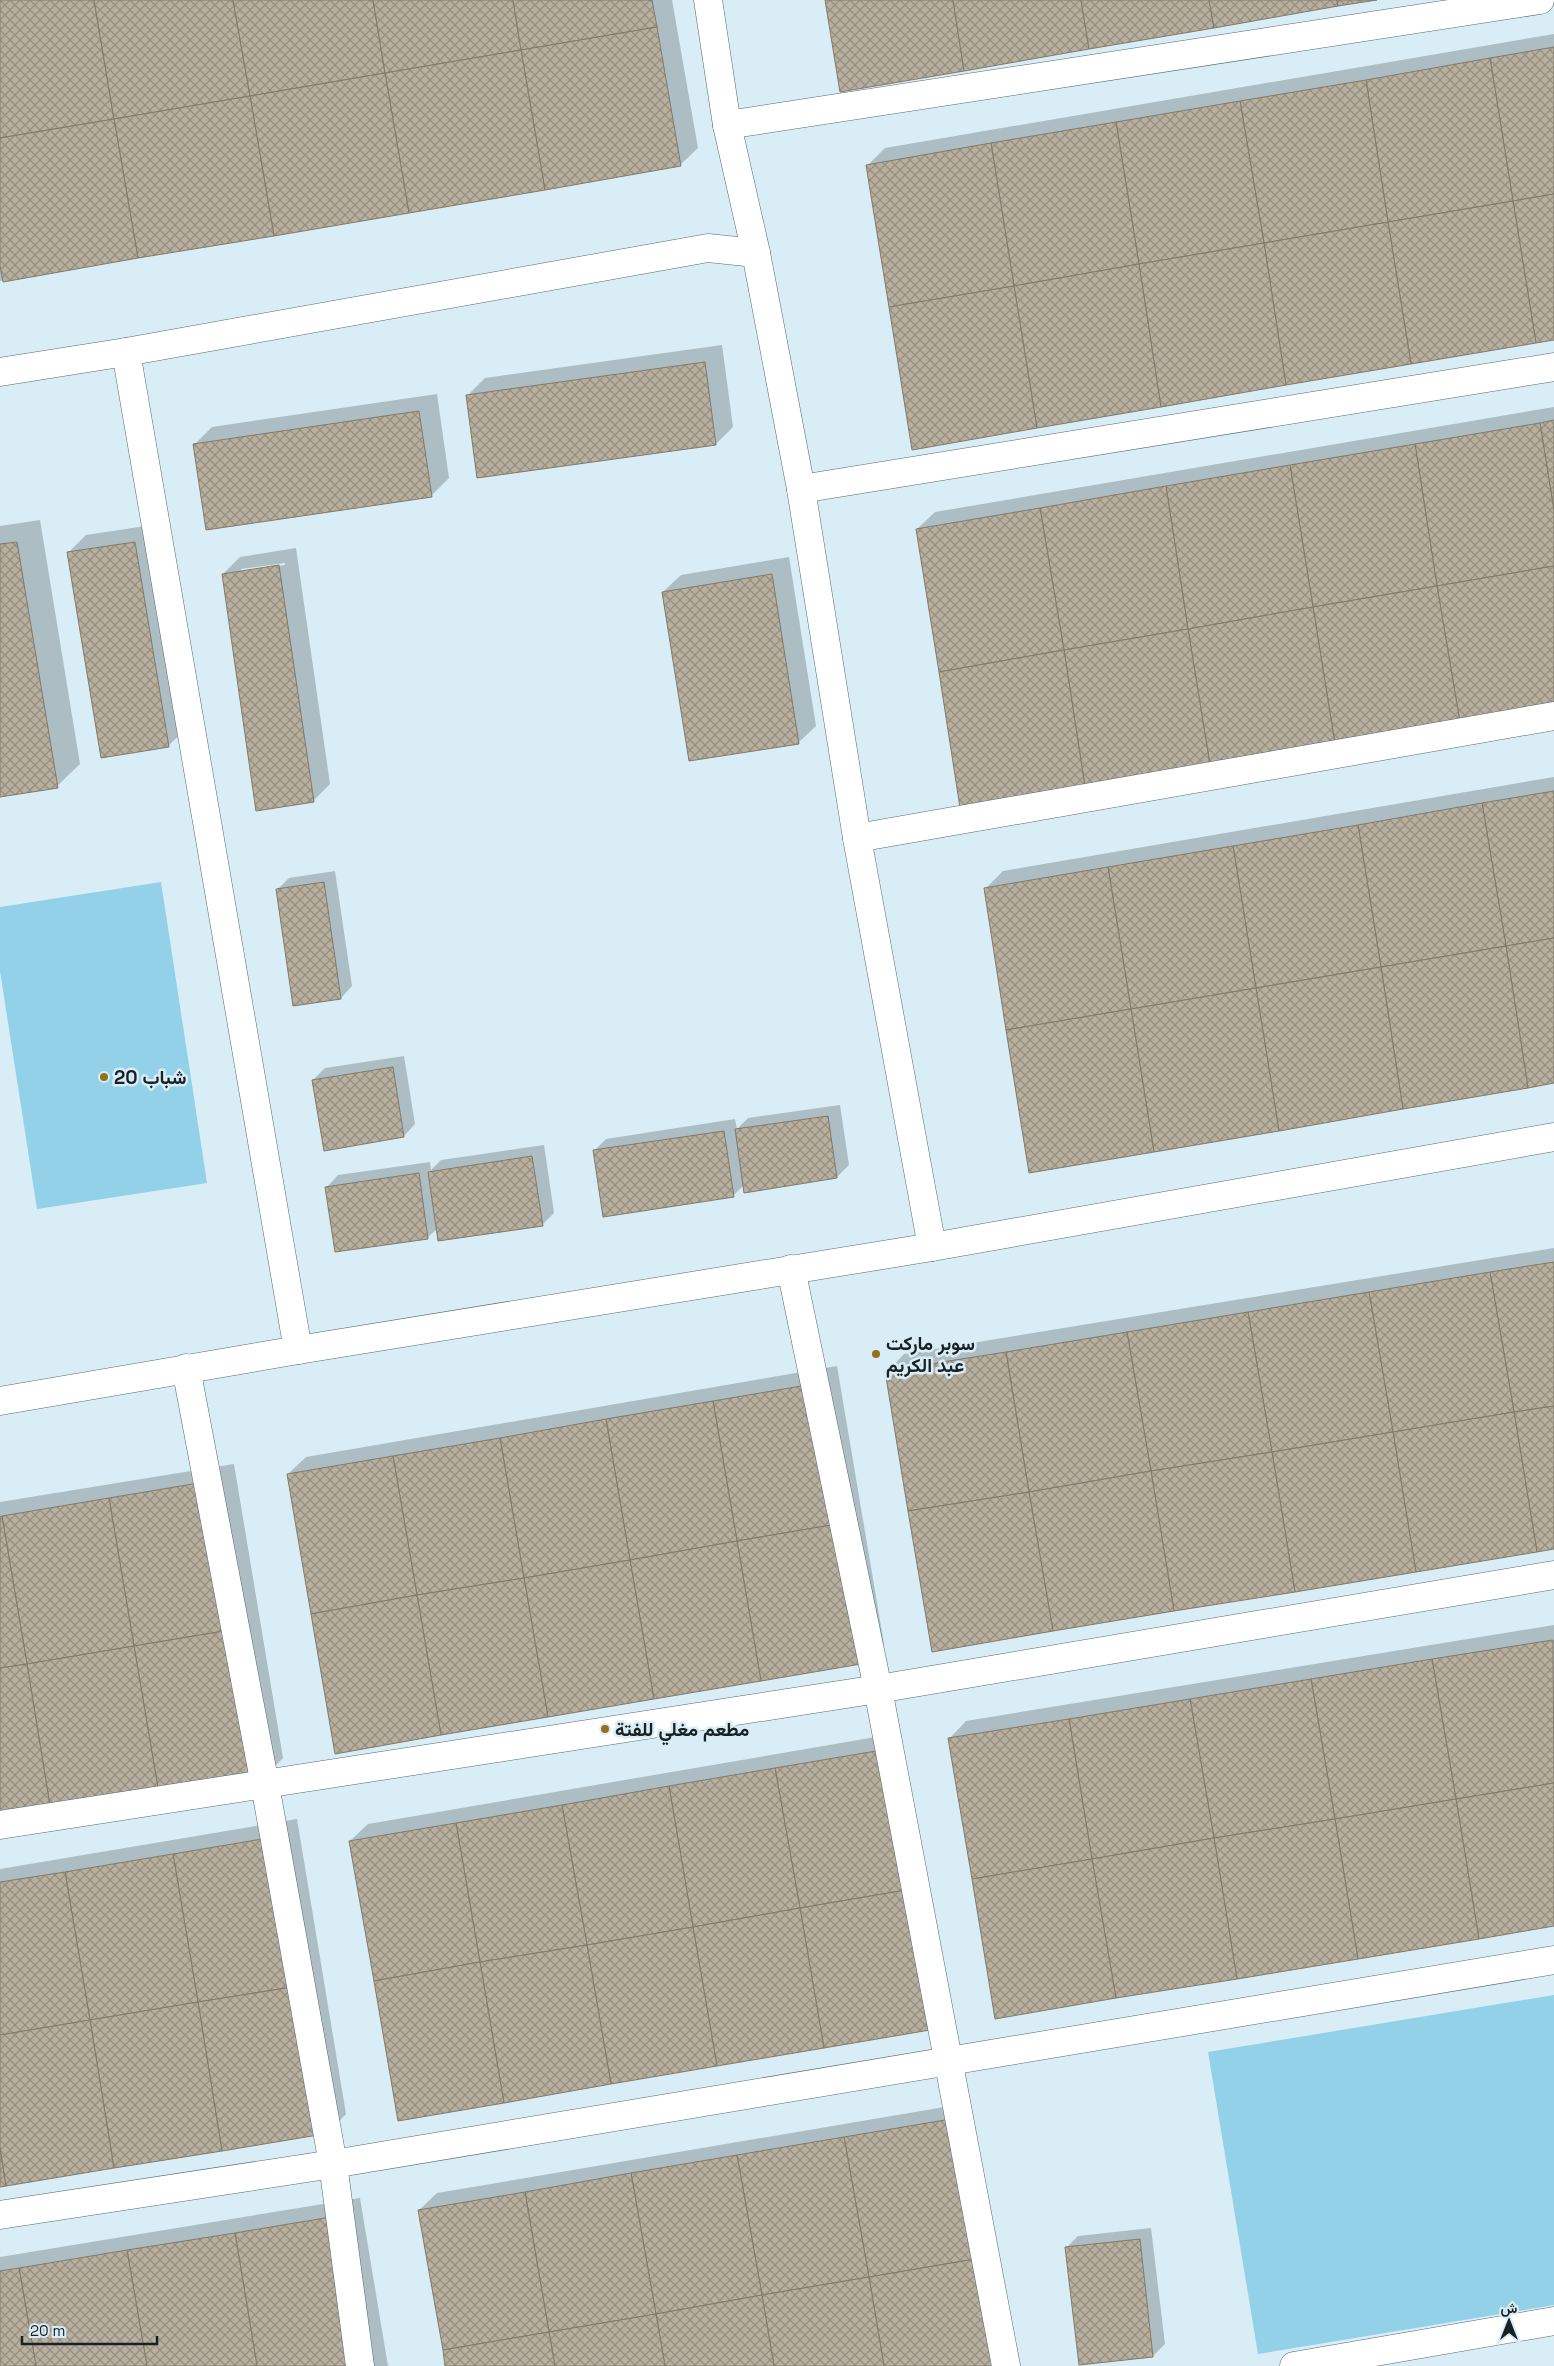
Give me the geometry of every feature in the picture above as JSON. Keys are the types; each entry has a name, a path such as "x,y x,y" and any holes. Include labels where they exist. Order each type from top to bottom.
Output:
{"street":[{"path":"708,0 727,125 756,253 800,489 857,838 932,1247"},
{"path":"727,125 1540,0"},
{"path":"0,372 126,352 708,248 756,253"},
{"path":"126,352 298,1350"},
{"path":"800,489 1554,367"},
{"path":"857,838 1554,716"},
{"path":"0,1401 186,1368 932,1247 1554,1137"},
{"path":"791,1269 878,1689 1006,2366"},
{"path":"186,1368 265,1785 333,2164 360,2366"},
{"path":"0,1825 878,1689 1554,1575"},
{"path":"0,2215 333,2164 1554,1960"},
{"path":"1294,2366 1554,2322"}],"shaded area":[{"name":"شباب 20","path":"161,882 207,1183 37,1209 0,971 0,907"},
{"path":"1554,1995 1554,2305 1258,2354 1208,2052"}],"building":[{"path":"0,0 94,0 114,119 0,138"},
{"path":"94,0 233,0 250,96 114,119"},
{"path":"233,0 373,0 385,73 250,96"},
{"path":"373,0 513,0 521,50 385,73"},
{"path":"513,0 652,0 657,27 521,50"},
{"path":"825,0 953,0 964,71 840,92"},
{"path":"953,0 1081,0 1089,49 964,71"},
{"path":"1081,0 1209,0 1214,28 1089,49"},
{"path":"1209,0 1337,0 1338,6 1214,28"},
{"path":"1337,0 1377,0 1338,6"},
{"path":"657,27 681,166 545,190 521,50"},
{"path":"1554,47 1554,194 1513,201 1490,58"},
{"path":"521,50 545,190 409,213 385,73"},
{"path":"1490,58 1513,201 1388,222 1366,80"},
{"path":"385,73 409,213 274,236 250,96"},
{"path":"1366,80 1388,222 1264,243 1240,101"},
{"path":"250,96 274,236 138,258 114,119"},
{"path":"1240,101 1264,243 1139,264 1116,122"},
{"path":"114,119 138,258 3,282 0,266 0,138"},
{"path":"1116,122 1139,264 1014,286 991,143"},
{"path":"991,143 1014,286 889,307 866,165"},
{"path":"1554,194 1554,340 1536,343 1513,201"},
{"path":"1513,201 1536,343 1411,364 1388,222"},
{"path":"1388,222 1411,364 1286,385 1264,243"},
{"path":"1264,243 1286,385 1161,407 1139,264"},
{"path":"1139,264 1161,407 1037,428 1014,286"},
{"path":"1014,286 1037,428 912,450 889,307"},
{"path":"705,362 716,445 477,478 466,395"},
{"path":"419,411 432,497 206,530 193,444"},
{"path":"1554,420 1554,511 1540,423"},
{"path":"1540,423 1554,511 1554,566 1437,586 1415,444"},
{"path":"1415,444 1437,586 1313,607 1290,465"},
{"path":"1290,465 1313,607 1188,629 1166,486"},
{"path":"1166,486 1188,629 1064,650 1040,508"},
{"path":"1040,508 1064,650 939,672 916,529"},
{"path":"17,542 58,788 0,797 0,544"},
{"path":"135,542 169,747 101,758 67,552"},
{"path":"279,565 314,802 256,811 222,574"},
{"path":"1554,566 1554,713 1461,728 1437,586"},
{"path":"772,574 799,744 689,761 662,592"},
{"path":"1437,586 1461,728 1336,750 1313,607"},
{"path":"1313,607 1336,750 1211,771 1188,629"},
{"path":"1188,629 1211,771 1086,793 1064,650"},
{"path":"1064,650 1086,793 961,814 939,672"},
{"path":"1554,791 1554,938 1506,946 1482,803"},
{"path":"1482,803 1506,946 1381,967 1358,825"},
{"path":"1358,825 1381,967 1256,988 1233,846"},
{"path":"1233,846 1256,988 1131,1009 1108,867"},
{"path":"1108,867 1131,1009 1006,1030 984,888"},
{"path":"324,882 341,999 293,1006 276,889"},
{"path":"1554,938 1554,1083 1528,1088 1506,946"},
{"path":"1506,946 1528,1088 1403,1109 1381,967"},
{"path":"1381,967 1403,1109 1279,1131 1256,988"},
{"path":"1256,988 1279,1131 1154,1152 1131,1009"},
{"path":"1131,1009 1154,1152 1029,1173 1006,1030"},
{"path":"393,1067 404,1137 324,1151 312,1080"},
{"path":"828,1116 837,1178 744,1193 735,1129"},
{"path":"724,1131 734,1197 603,1217 593,1150"},
{"path":"532,1156 543,1226 438,1241 428,1172"},
{"path":"419,1173 428,1239 335,1252 325,1187"},
{"path":"1554,1262 1554,1406 1514,1412 1490,1272"},
{"path":"1490,1272 1514,1412 1393,1432 1369,1292"},
{"path":"1369,1292 1393,1432 1272,1452 1248,1312"},
{"path":"1248,1312 1272,1452 1151,1471 1127,1332"},
{"path":"1127,1332 1151,1471 1029,1492 1006,1352"},
{"path":"1006,1352 1029,1492 908,1511 885,1371"},
{"path":"819,1383 843,1523 737,1541 713,1401"},
{"path":"713,1401 737,1541 630,1560 606,1419"},
{"path":"1554,1406 1554,1549 1537,1552 1514,1412"},
{"path":"1514,1412 1537,1552 1416,1572 1393,1432"},
{"path":"606,1419 630,1560 524,1578 500,1438"},
{"path":"1393,1432 1416,1572 1295,1592 1272,1452"},
{"path":"500,1438 524,1578 417,1595 393,1456"},
{"path":"1272,1452 1295,1592 1174,1611 1151,1471"},
{"path":"393,1456 417,1595 311,1614 287,1474"},
{"path":"1151,1471 1174,1611 1053,1631 1029,1492"},
{"path":"217,1480 242,1628 134,1646 109,1498"},
{"path":"1029,1492 1053,1631 932,1652 908,1511"},
{"path":"109,1498 134,1646 27,1664 2,1516"},
{"path":"2,1516 27,1664 0,1668 0,1517"},
{"path":"843,1523 867,1663 761,1681 737,1541"},
{"path":"737,1541 761,1681 654,1699 630,1560"},
{"path":"630,1560 654,1699 548,1717 524,1578"},
{"path":"524,1578 548,1717 441,1735 417,1595"},
{"path":"417,1595 441,1735 335,1754 311,1614"},
{"path":"242,1628 266,1777 159,1794 134,1646"},
{"path":"1553,1640 1554,1783 1456,1799 1432,1659"},
{"path":"134,1646 159,1794 51,1812 27,1664"},
{"path":"1432,1659 1456,1799 1335,1819 1311,1679"},
{"path":"27,1664 51,1812 0,1821 0,1668"},
{"path":"1311,1679 1335,1819 1214,1838 1190,1699"},
{"path":"1190,1699 1214,1838 1092,1859 1069,1719"},
{"path":"1069,1719 1092,1859 972,1879 948,1738"},
{"path":"882,1750 906,1890 800,1908 775,1768"},
{"path":"775,1768 800,1908 693,1927 669,1786"},
{"path":"1554,1783 1554,1926 1479,1939 1456,1799"},
{"path":"669,1786 693,1927 587,1945 562,1805"},
{"path":"1456,1799 1479,1939 1358,1959 1335,1819"},
{"path":"562,1805 587,1945 480,1962 456,1823"},
{"path":"1335,1819 1358,1959 1237,1979 1214,1838"},
{"path":"456,1823 480,1962 374,1981 349,1841"},
{"path":"280,1836 305,1985 198,2002 173,1854"},
{"path":"1214,1838 1237,1979 1116,1998 1092,1859"},
{"path":"173,1854 198,2002 90,2020 65,1872"},
{"path":"1092,1859 1116,1998 995,2019 972,1879"},
{"path":"65,1872 90,2020 0,2035 0,1882"},
{"path":"906,1890 930,2030 824,2048 800,1908"},
{"path":"800,1908 824,2048 717,2066 693,1927"},
{"path":"693,1927 717,2066 611,2084 587,1945"},
{"path":"587,1945 611,2084 504,2103 480,1962"},
{"path":"480,1962 504,2103 398,2121 374,1981"},
{"path":"305,1985 330,2133 222,2151 198,2002"},
{"path":"198,2002 222,2151 114,2168 90,2020"},
{"path":"90,2020 114,2168 6,2186 0,2148 0,2035"},
{"path":"951,2119 975,2259 869,2277 844,2137"},
{"path":"844,2137 869,2277 762,2295 737,2155"},
{"path":"0,2148 6,2186 0,2187"},
{"path":"737,2155 762,2295 656,2314 631,2173"},
{"path":"631,2173 656,2314 549,2332 525,2192"},
{"path":"525,2192 549,2332 443,2350 418,2210"},
{"path":"343,2215 350,2366 257,2366 235,2233"},
{"path":"235,2233 257,2366 147,2366 127,2250"},
{"path":"1140,2239 1153,2357 1079,2365 1065,2247"},
{"path":"127,2250 147,2366 36,2366 19,2268"},
{"path":"975,2259 993,2366 884,2366 869,2277"},
{"path":"19,2268 36,2366 0,2366 0,2271"},
{"path":"869,2277 884,2366 774,2366 762,2295"},
{"path":"762,2295 774,2366 665,2366 656,2314"},
{"path":"656,2314 665,2366 555,2366 549,2332"},
{"path":"549,2332 555,2366 445,2366 443,2350"}],"place":[{"name":"شباب 20","path":"104,1077"},
{"name":"سوبر ماركت عبد الكريم","path":"876,1354"},
{"name":"مطعم مغلي للفتة","path":"605,1729"}]}
